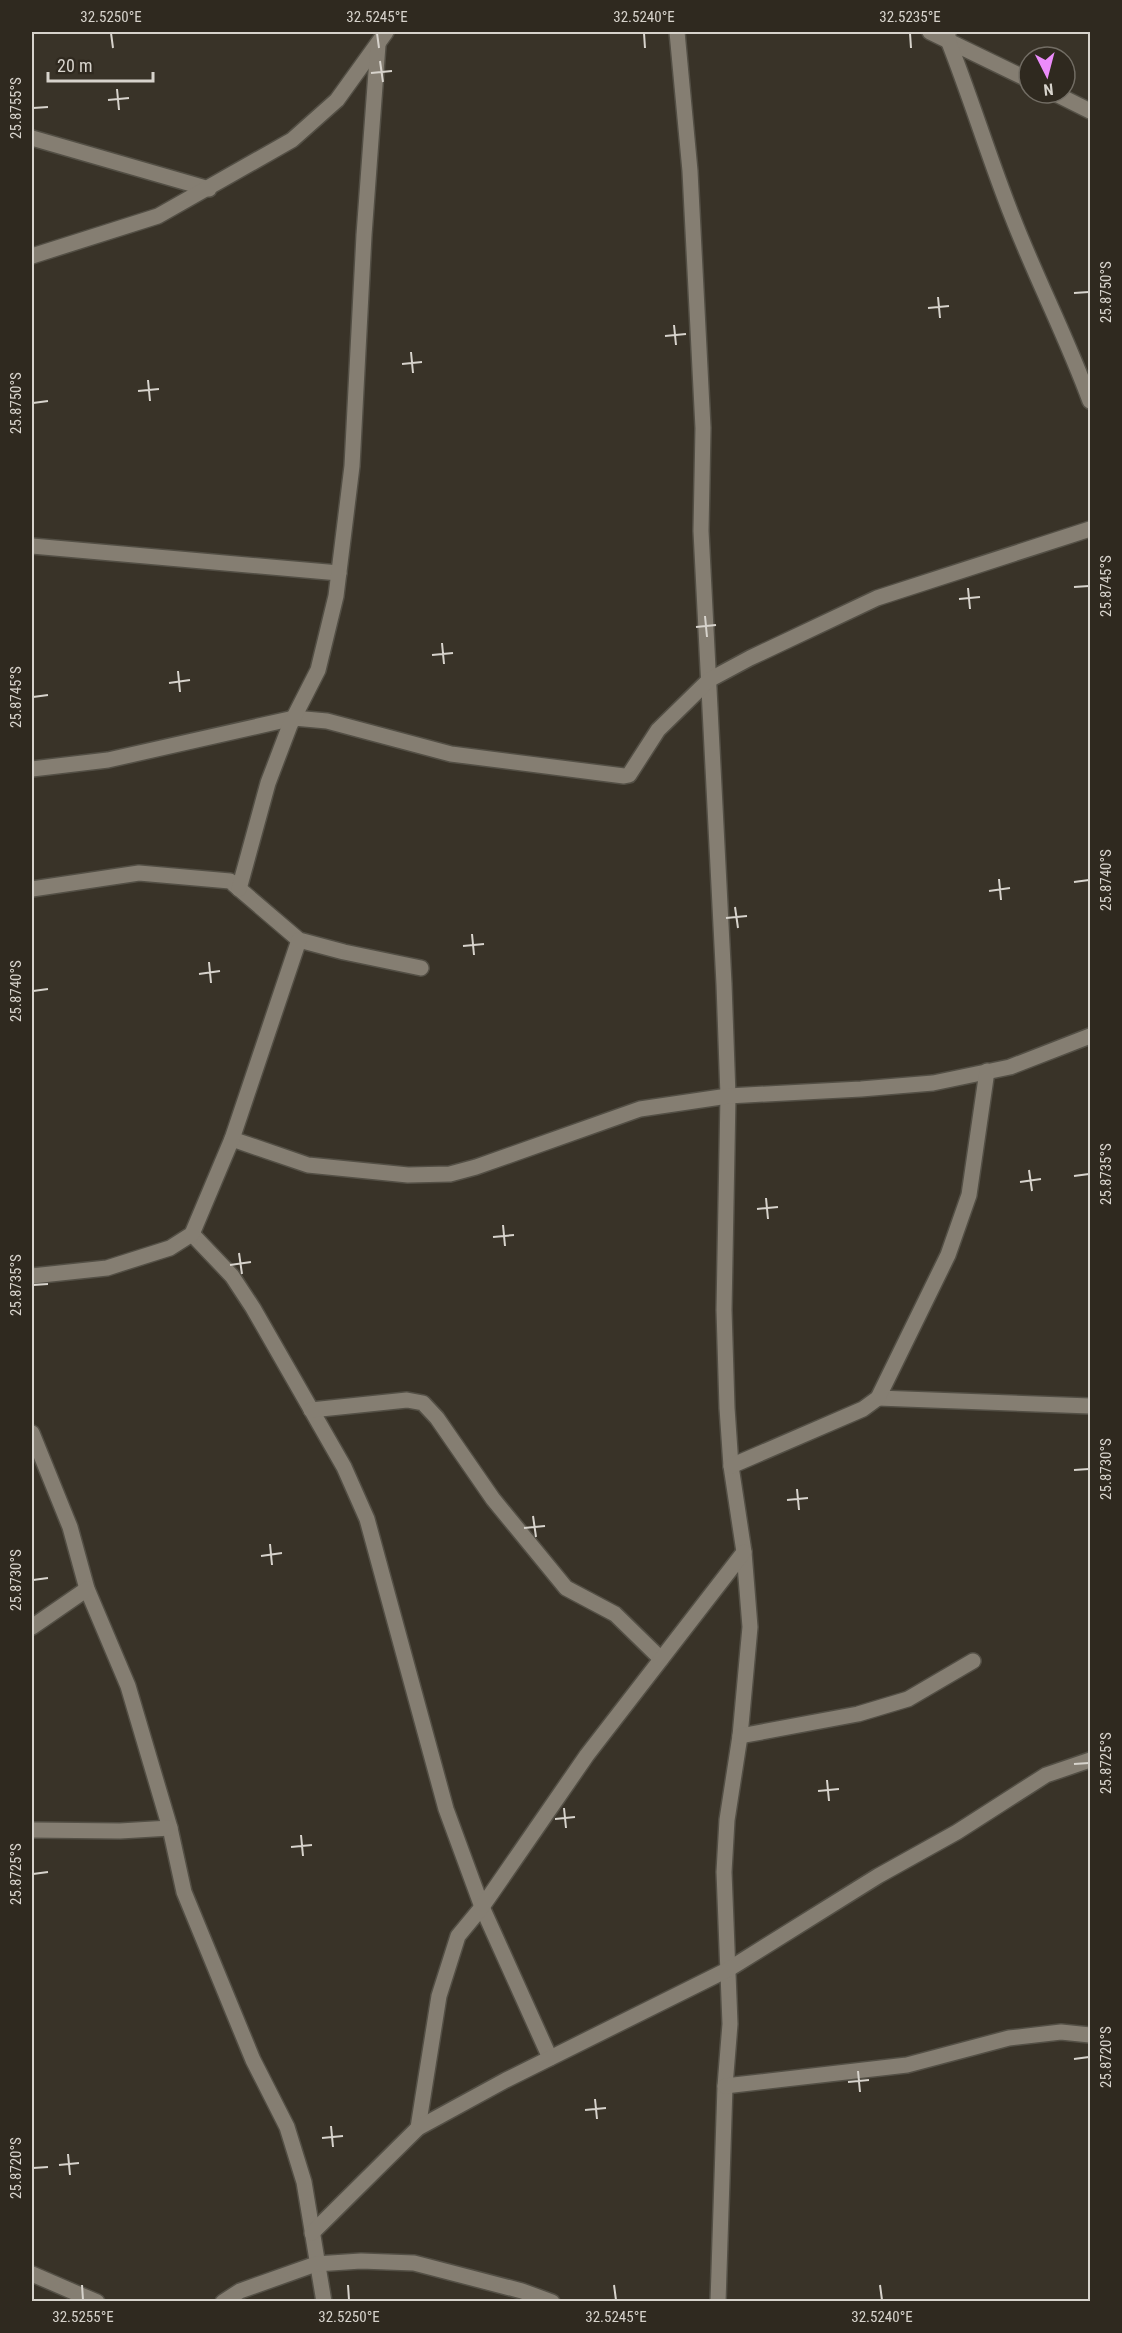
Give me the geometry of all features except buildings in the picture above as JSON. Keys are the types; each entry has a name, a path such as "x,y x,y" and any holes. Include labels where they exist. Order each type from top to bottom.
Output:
{"street":[{"path":"677,32 690,171 703,428 701,531 718,846 728,1096 724,1310 731,1466 744,1552 750,1627 740,1736 727,1820 725,1851 730,2024 725,2086 718,2301"},
{"path":"930,32 948,36 1017,73"},
{"path":"948,36 1012,216 1074,357 1090,401"},
{"path":"32,256 158,216 292,140 337,100 382,38"},
{"path":"239,889 268,783 294,718 318,670 336,596 352,465 364,235 382,38"},
{"path":"32,138 209,189"},
{"path":"32,769 108,760 294,718 327,721 451,754 629,775 658,730 709,680 750,658 877,598 1090,529"},
{"path":"32,546 339,573"},
{"path":"32,889 139,873 230,881 299,940 421,968"},
{"path":"32,1276 107,1268 170,1248 192,1234 232,1139 299,940"},
{"path":"232,1139 308,1165 408,1175 450,1174 640,1109 728,1096 933,1083 1010,1067 1090,1035"},
{"path":"731,1466 863,1409 878,1398 948,1255 969,1195 987,1071"},
{"path":"192,1234 232,1276 253,1308 345,1467 368,1519 446,1809 482,1907 550,2058"},
{"path":"878,1398 1090,1406"},
{"path":"311,1410 407,1400 423,1403 437,1418 493,1499 566,1588 615,1614 661,1659"},
{"path":"32,1433 70,1527 87,1589 128,1686 170,1828 184,1892 253,2060 287,2127 304,2182 324,2301"},
{"path":"418,2128 439,1996 458,1936 482,1907 587,1755 744,1552"},
{"path":"32,1627 87,1589"},
{"path":"740,1736 858,1714 908,1700 973,1661"},
{"path":"312,2233 418,2128 550,2058 729,1969 878,1876 957,1832 1046,1775 1090,1760"},
{"path":"32,1830 120,1831 170,1828"},
{"path":"725,2086 907,2065 1009,2038 1061,2032 1090,2036"},
{"path":"223,2301 240,2291 316,2264 361,2261 414,2263 552,2301"},
{"path":"32,2274 97,2301"}]}
